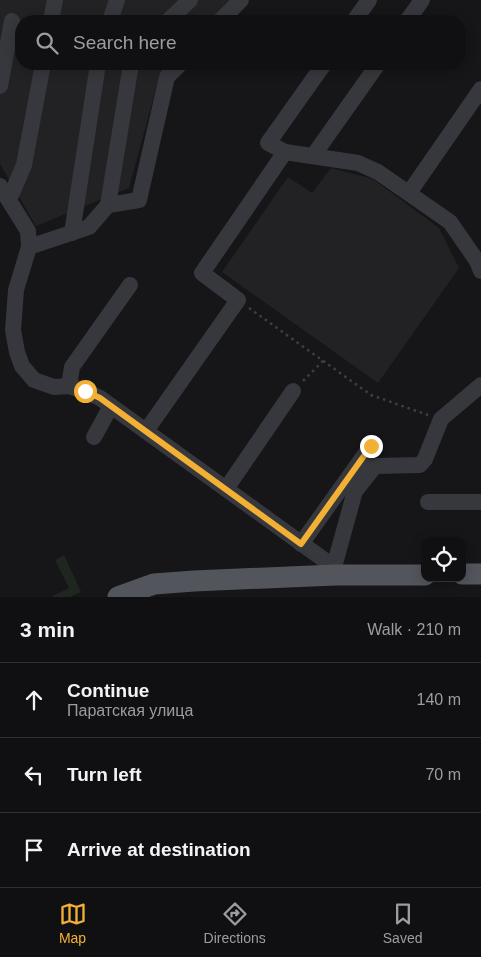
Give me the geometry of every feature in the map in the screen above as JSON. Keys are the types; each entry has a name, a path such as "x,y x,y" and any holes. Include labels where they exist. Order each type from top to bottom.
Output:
{"main road":[{"path":"118,597 154,584 194,581 334,571 421,575"},
{"path":"466,574 481,574"}],"street":[{"path":"52,15 55,0"},
{"path":"112,15 117,0"},
{"path":"174,15 190,0"},
{"path":"226,15 241,0"},
{"path":"358,15 369,0"},
{"path":"412,15 422,0"},
{"path":"0,86 12,22"},
{"path":"42,70 24,165 4,193 28,230 28,247 16,290 13,330 22,366 34,380 54,387 69,386 85,391 106,402 301,544 334,571 368,451 301,544"},
{"path":"72,232 97,70"},
{"path":"28,247 89,227 108,205 130,70"},
{"path":"108,205 139,200 167,77 174,70"},
{"path":"320,70 268,143 285,152 358,163 378,172 450,222 477,261 481,271"},
{"path":"313,156 374,70"},
{"path":"409,193 481,89"},
{"path":"146,431 238,300 202,273 285,152"},
{"path":"69,386 72,367 130,284"},
{"path":"356,490 375,466 420,465 424,460 441,419 481,385"},
{"path":"226,489 293,391"},
{"path":"94,437 106,402"},
{"path":"428,502 481,502"}],"path":[{"path":"238,300 371,395 441,419"},
{"path":"293,391 323,361"}],"shaded area":[{"path":"0,0 232,0 217,15 15,15 15,70 164,70 160,74 129,188 36,226 0,164"},
{"path":"331,168 373,179 439,228 459,268 378,383 222,272 288,177 312,193"},
{"path":"64,555 81,592 70,597 51,597 69,588 55,560"}],"route":[{"path":"85,391 100,398 301,544 371,446"}]}
